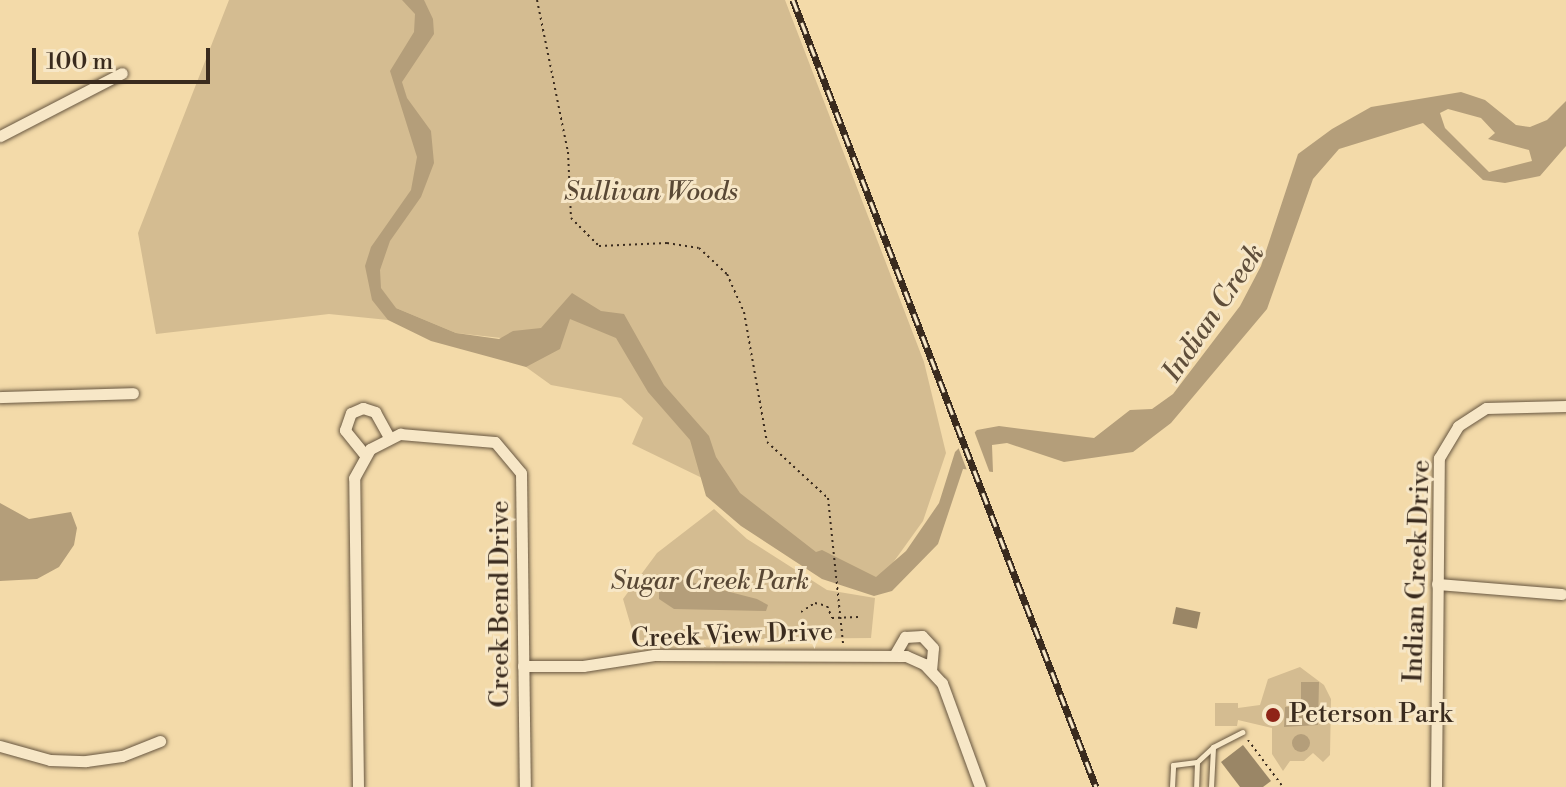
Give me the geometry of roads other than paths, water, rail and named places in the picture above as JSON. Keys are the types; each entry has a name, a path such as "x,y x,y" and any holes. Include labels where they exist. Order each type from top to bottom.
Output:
{"street":[{"path":"0,136 122,73"},
{"path":"0,397 133,393"},
{"name":"Indian Creek Drive","path":"1436,787 1437,471 1447,441 1458,426 1486,408 1566,406"},
{"path":"358,787 354,484 365,455 389,437 375,412 363,408 351,413 345,430 365,455"},
{"name":"Creek Bend Drive","path":"389,437 477,437 495,442 514,460 524,495 525,787"},
{"path":"1437,584 1562,594"},
{"name":"Creek View Drive","path":"895,654 905,637 922,636 934,652 931,670"},
{"name":"Creek View Drive","path":"523,666 583,666 654,655 895,654 931,670 945,690 980,787"},
{"path":"0,746 50,760 86,761 122,756 160,741"}],"lane":[{"path":"1172,787 1173,765 1197,762 1213,747 1242,732"},
{"path":"1211,787 1213,747"},
{"path":"1196,787 1197,762"}],"railway":[{"path":"793,0 1096,787"}],"place":[{"name":"Peterson Park","path":"1273,715"}],"park label":[{"name":"Sullivan Woods","path":"651,193"},
{"name":"Sugar Creek Park","path":"710,582"}],"water label":[{"name":"Indian Creek","path":"1214,313"}]}
